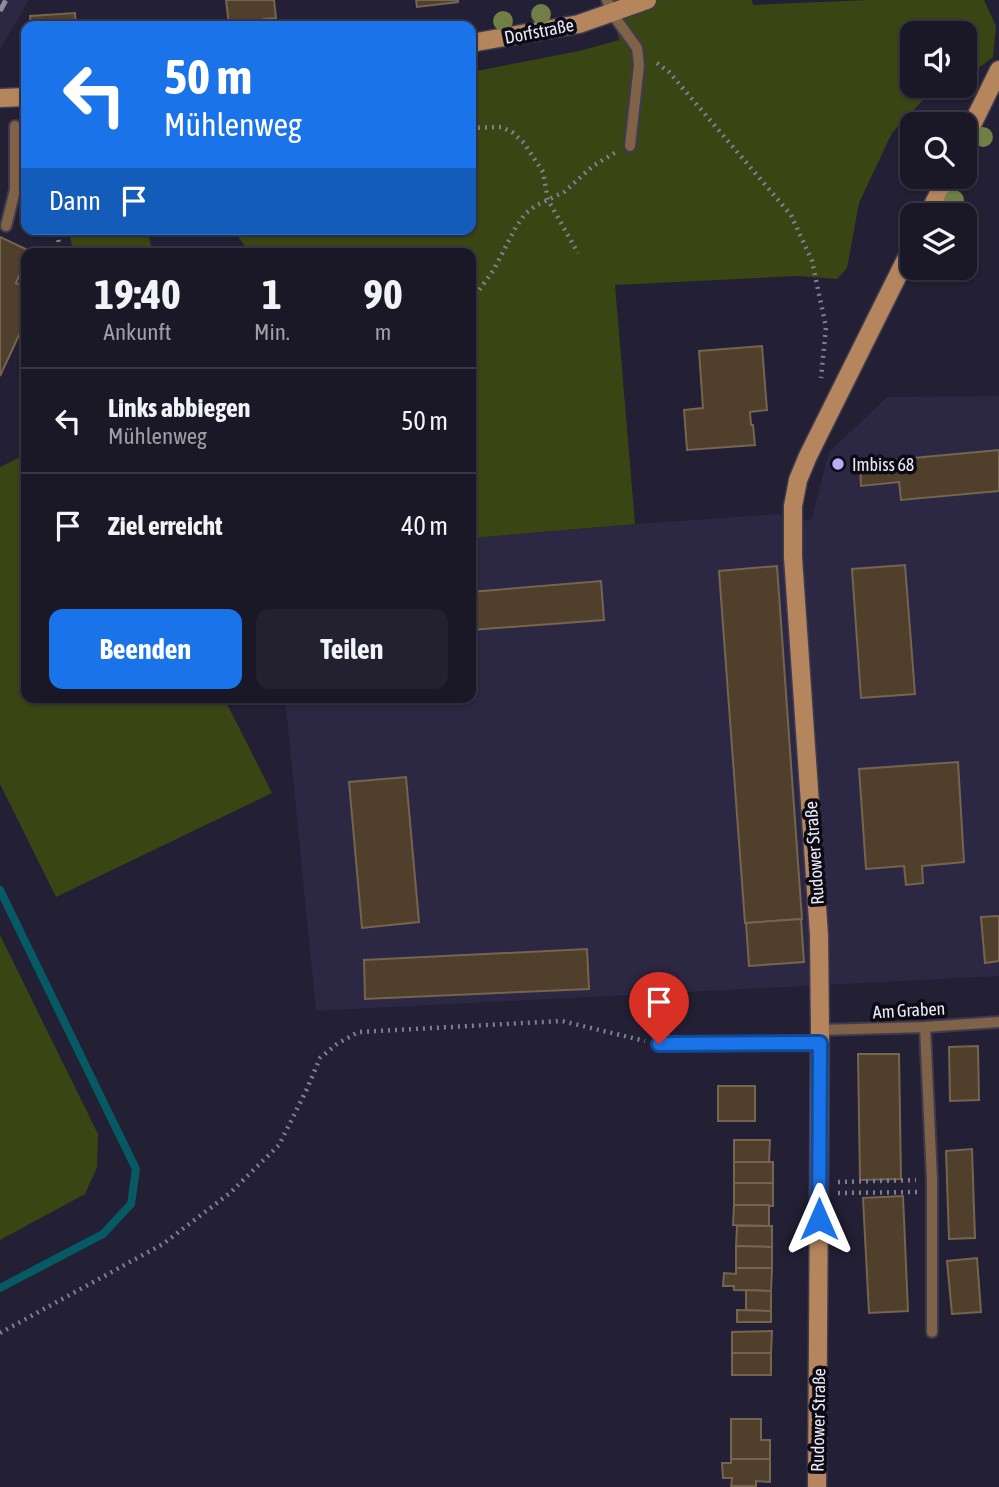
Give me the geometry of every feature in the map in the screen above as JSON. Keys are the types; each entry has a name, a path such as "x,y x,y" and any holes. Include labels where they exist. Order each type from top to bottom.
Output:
{"street":[{"name":"Dorfstraße","path":"476,42 579,24 609,6 647,0"},
{"path":"977,115 999,70"},
{"path":"0,98 21,97"},
{"name":"Rudower Straße","path":"817,1487 819,935 793,557 793,506 798,480 808,456 900,271"}],"lane":[{"path":"609,6 637,48 639,65 630,146"},
{"path":"6,226 15,190 15,125"},
{"name":"Am Graben","path":"659,1044 820,1036 999,1022"},
{"path":"926,1027 932,1186 932,1332"}],"path":[{"path":"637,48 669,72 791,215 813,261 826,327 820,381"},
{"path":"476,128 501,127 518,137 535,158 542,172 548,200 578,253"},
{"path":"476,294 493,271 525,214 564,192 593,166 613,153 630,146"},
{"path":"0,1333 163,1244 230,1193 279,1145 320,1058 358,1032 562,1021 659,1044"},
{"path":"819,1188 932,1186"},
{"path":"819,1188 932,1186"}],"shaded area":[{"path":"0,0 29,0 0,49"},
{"path":"999,396 999,976 316,1011 285,703 476,703 476,538 777,514 811,521 829,452 887,397"}],"green space":[{"path":"610,0 752,0 753,5 869,0 984,0 996,26 993,57 977,69 977,21 900,21 900,98 925,98 912,112 900,112 900,124 892,133 859,203 847,268 837,279 797,276 615,285 635,524 476,538 476,248 246,248 237,235 476,235 476,71 579,51 619,40"},
{"path":"69,235 148,235 152,248 73,248"},
{"path":"21,456 21,703 227,703 272,793 56,897 0,784 0,467"},
{"path":"0,935 98,1134 97,1167 85,1194 0,1240"}],"building":[{"path":"226,0 274,0 276,18 264,21 229,21"},
{"path":"416,0 458,0 458,2 417,7"},
{"path":"75,13 76,21 30,21 30,16"},
{"path":"0,237 24,248 21,248 21,272 16,283 21,285 21,331 0,376"},
{"path":"762,346 767,410 750,412 755,445 687,450 684,410 703,408 699,351"},
{"path":"999,450 999,491 901,500 899,482 861,486 860,463"},
{"path":"905,565 915,694 861,698 852,569"},
{"path":"777,566 802,919 745,923 719,571"},
{"path":"601,581 604,620 476,630 476,592"},
{"path":"958,762 964,862 922,866 923,883 906,885 904,866 866,869 859,769"},
{"path":"406,777 419,922 362,928 349,782"},
{"path":"999,916 999,961 985,963 981,917"},
{"path":"801,919 804,962 749,966 746,923"},
{"path":"587,949 589,989 365,999 364,960"},
{"path":"978,1046 979,1100 950,1101 949,1047"},
{"path":"858,1054 899,1054 901,1179 860,1180"},
{"path":"718,1086 755,1086 755,1121 718,1121"},
{"path":"734,1140 770,1140 769,1162 734,1162"},
{"path":"972,1149 975,1238 949,1239 946,1151"},
{"path":"734,1162 773,1162 773,1183 734,1183"},
{"path":"734,1183 773,1183 773,1206 734,1205"},
{"path":"903,1196 908,1311 869,1313 863,1198"},
{"path":"734,1205 769,1205 769,1226 733,1225"},
{"path":"737,1226 772,1226 772,1247 736,1246"},
{"path":"736,1246 772,1247 772,1268 736,1268"},
{"path":"977,1258 981,1312 952,1314 947,1261"},
{"path":"736,1268 772,1268 771,1291 734,1290 734,1286 723,1286 724,1273 736,1274"},
{"path":"746,1290 771,1291 771,1311 746,1310"},
{"path":"737,1310 771,1311 771,1322 737,1322"},
{"path":"772,1331 771,1353 732,1353 732,1332"},
{"path":"732,1353 771,1353 771,1375 732,1375"},
{"path":"731,1419 761,1419 761,1440 770,1440 770,1459 731,1459"},
{"path":"731,1459 770,1459 770,1482 756,1481 756,1486 731,1486 732,1478 723,1478 722,1463 731,1463"}],"waterway":[{"path":"0,890 136,1169 131,1204 103,1234 0,1288"}],"railway":[{"path":"0,11 6,0"}],"place":[{"name":"Imbiss 68","path":"838,464"}],"route":[{"path":"659,1044 820,1043 819,1219"}]}
